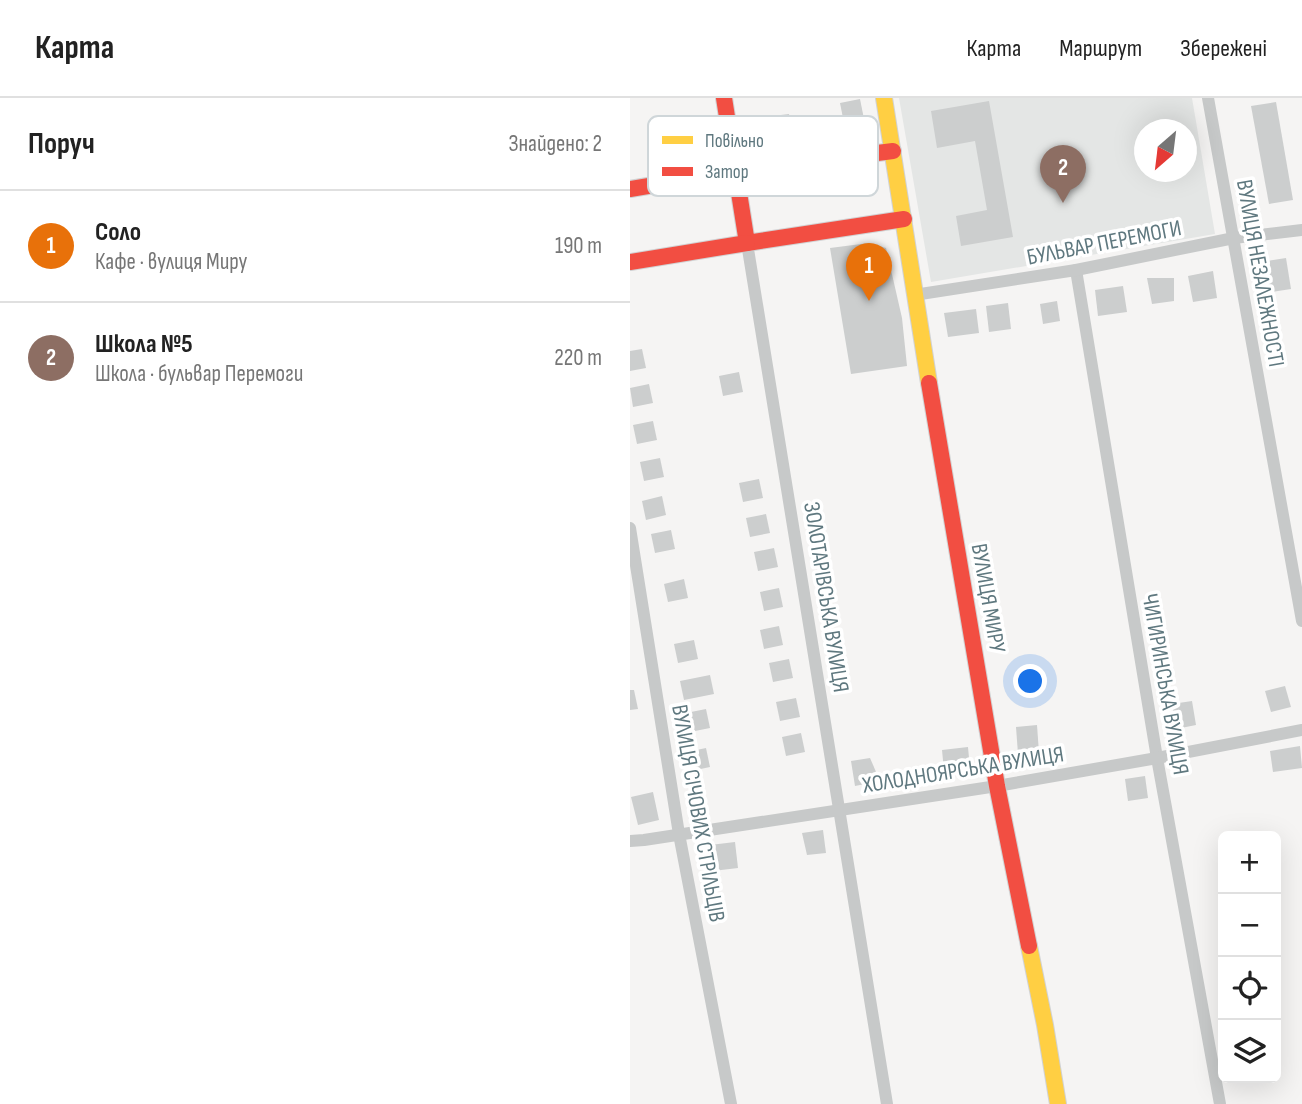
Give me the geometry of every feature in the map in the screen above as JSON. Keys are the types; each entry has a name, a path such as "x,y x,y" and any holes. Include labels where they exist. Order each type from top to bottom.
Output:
{"main road":[{"name":"ЗОЛОТАРІВСЬКА ВУЛИЦЯ","path":"724,98 727,116"},
{"name":"ВУЛИЦЯ МИРУ","path":"884,98 914,295 997,786 1045,1025 1058,1104"},
{"path":"878,153 893,151"},
{"path":"630,189 648,186"},
{"name":"ЗОЛОТАРІВСЬКА ВУЛИЦЯ","path":"740,196 747,243"},
{"path":"630,262 904,219"}],"street":[{"name":"ВУЛИЦЯ НЕЗАЛЕЖНОСТІ","path":"1208,98 1302,621"},
{"name":"БУЛЬВАР ПЕРЕМОГИ","path":"914,295 1076,270 1234,238 1302,230"},
{"name":"ЗОЛОТАРІВСЬКА ВУЛИЦЯ","path":"747,243 887,1104"},
{"name":"ЧИГИРИНСЬКА ВУЛИЦЯ","path":"1076,270 1157,758 1220,1104"},
{"name":"ВУЛИЦЯ СІЧОВИХ СТРІЛЬЦІВ","path":"630,528 680,834 731,1104"},
{"name":"ХОЛОДНОЯРСЬКА ВУЛИЦЯ","path":"630,841 997,786 1302,730"}],"shaded area":[{"path":"899,98 1192,98 1196,119 1134,119 1134,182 1197,182 1197,128 1215,234 931,282"}],"building":[{"path":"860,99 863,116 843,116 840,103"},
{"path":"989,101 1013,237 961,246 956,216 987,210 975,141 937,148 931,111"},
{"path":"1276,102 1293,200 1269,204 1251,106"},
{"path":"869,243 886,248 902,318 907,366 851,374 830,248"},
{"path":"1286,258 1291,289 1265,293 1260,262"},
{"path":"1213,271 1217,298 1193,302 1188,276"},
{"path":"1147,278 1174,278 1174,301 1152,304"},
{"path":"1123,286 1127,312 1098,316 1095,290"},
{"path":"1057,301 1060,321 1043,324 1040,304"},
{"path":"1008,303 1011,329 989,332 986,306"},
{"path":"976,309 979,333 948,337 944,313"},
{"path":"642,349 646,368 630,371 630,351"},
{"path":"739,372 743,392 723,396 719,376"},
{"path":"649,384 653,403 633,407 630,388"},
{"path":"653,421 657,440 637,444 633,425"},
{"path":"660,458 664,477 644,481 640,462"},
{"path":"759,479 763,498 743,502 739,483"},
{"path":"662,496 666,515 646,520 642,501"},
{"path":"766,514 770,533 750,537 746,518"},
{"path":"671,530 675,549 655,553 651,534"},
{"path":"774,548 778,567 758,571 754,552"},
{"path":"684,579 688,598 668,602 664,584"},
{"path":"779,588 783,607 764,611 760,592"},
{"path":"779,626 783,645 764,649 760,630"},
{"path":"694,640 698,659 678,663 674,644"},
{"path":"789,659 793,678 773,682 769,663"},
{"path":"710,675 714,694 684,700 680,681"},
{"path":"1285,686 1291,707 1271,712 1265,691"},
{"path":"630,690 634,690 638,709 630,710"},
{"path":"796,698 800,717 780,721 776,702"},
{"path":"1192,701 1196,725 1176,729 1172,704"},
{"path":"706,709 710,728 690,732 686,713"},
{"path":"1037,725 1039,753 1018,754 1016,727"},
{"path":"801,733 805,752 786,756 782,737"},
{"path":"1300,746 1302,768 1273,772 1270,751"},
{"path":"968,747 970,769 944,771 942,750"},
{"path":"706,748 710,767 691,771 687,752"},
{"path":"870,758 880,781 855,786 851,761"},
{"path":"1145,776 1148,798 1128,801 1125,779"},
{"path":"653,792 659,820 638,825 631,797"},
{"path":"823,830 826,853 807,855 802,833"},
{"path":"735,842 738,868 713,871 710,845"}],"traffic: slow":[{"path":"884,98 929,383"},
{"path":"1029,946 1058,1104"}],"traffic: jam":[{"path":"724,98 727,116"},
{"path":"878,153 893,151"},
{"path":"630,189 648,186"},
{"path":"740,196 747,243 904,219"},
{"path":"630,262 747,243"},
{"path":"929,383 997,786 1029,946"}],"place":[{"name":"Школа №5","path":"1063,203"},
{"name":"Соло","path":"869,301"}]}
